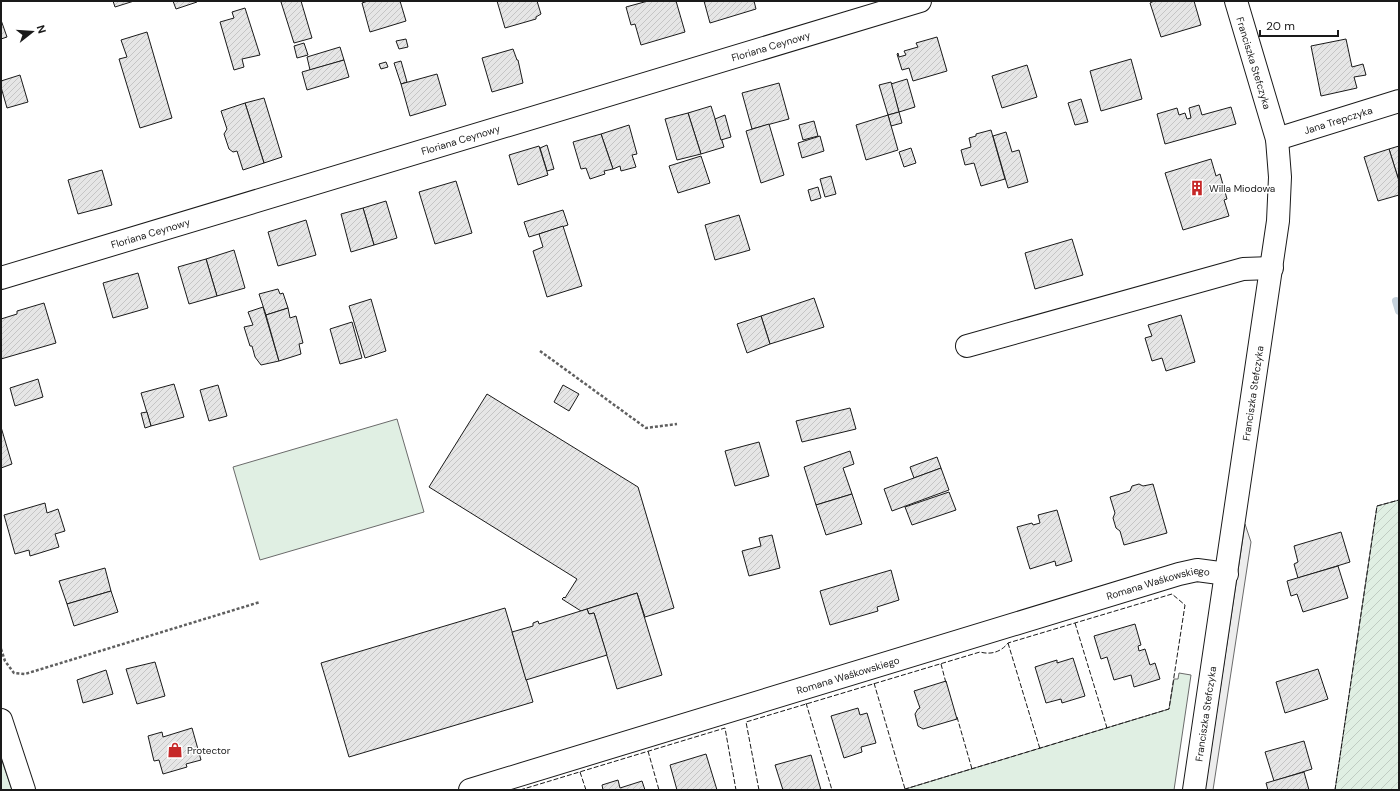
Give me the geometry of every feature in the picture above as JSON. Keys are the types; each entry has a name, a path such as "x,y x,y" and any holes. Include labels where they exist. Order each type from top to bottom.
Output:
{"street":[{"name":"Floriana Ceynowy","path":"1,278 920,1"},
{"name":"Franciszka Stefczyka","path":"1194,790 1278,221 1280,177 1277,139 1236,1"},
{"name":"Jana Trepczyka","path":"1277,139 1399,101"},
{"path":"968,346 1243,269 1272,268"},
{"name":"Romana Waśkowskiego","path":"470,790 1179,574 1197,570 1227,574"},
{"path":"1,720 24,790"}],"path":[{"path":"540,350 646,428 677,424"},
{"path":"1,649 5,661 14,672 25,674 260,602"}],"green space":[{"path":"397,419 424,512 260,560 233,467"},
{"path":"1399,500 1399,790 1335,790 1377,506"},
{"path":"1179,673 1191,675 1174,790 902,790 1169,709 1174,679 1178,679"},
{"path":"1,758 12,790 1,790"}],"shaded area":[{"path":"1245,524 1251,542 1213,790 1205,790"}],"building":[{"path":"113,1 134,1 115,7"},
{"path":"173,1 196,1 197,2 176,9"},
{"path":"301,1 312,38 294,43 281,2"},
{"path":"368,1 400,1 406,21 370,32 362,3"},
{"path":"497,1 537,1 541,14 536,17 536,19 505,28"},
{"path":"648,1 676,1 685,32 641,45 635,24 631,25 626,7"},
{"path":"704,1 754,1 756,9 710,23"},
{"path":"1154,1 1194,1 1201,25 1161,37 1150,3"},
{"path":"245,8 260,55 242,59 244,67 234,70 220,22 234,18 232,12"},
{"path":"1,20 7,37 1,39"},
{"path":"147,32 172,118 140,128 119,59 127,57 121,40"},
{"path":"937,37 947,71 913,81 909,68 902,70 897,54 898,53 899,57 906,55 904,51 918,47 916,43"},
{"path":"406,39 408,47 399,49 396,41"},
{"path":"1346,39 1352,67 1363,64 1366,75 1354,77 1357,88 1321,96 1311,46"},
{"path":"304,43 308,55 297,58 294,46"},
{"path":"340,47 344,60 310,70 307,57"},
{"path":"513,49 518,60 523,83 492,92 482,58"},
{"path":"1131,59 1142,99 1101,111 1090,71"},
{"path":"344,60 349,77 307,90 302,72"},
{"path":"401,61 407,82 401,84 394,63"},
{"path":"386,62 388,67 381,69 379,64"},
{"path":"1027,65 1037,97 1002,108 992,76"},
{"path":"437,74 446,105 410,116 401,84"},
{"path":"20,75 28,102 7,108 1,87 1,81"},
{"path":"907,79 915,107 899,112 891,84"},
{"path":"891,82 899,112 888,115 879,85"},
{"path":"779,83 789,119 752,129 742,93"},
{"path":"264,98 282,157 264,163 245,103"},
{"path":"1081,99 1088,122 1075,125 1068,103"},
{"path":"245,103 264,163 243,170 237,151 233,152 229,149 224,134 227,129 221,111"},
{"path":"1199,105 1202,115 1231,107 1236,124 1165,144 1157,114 1177,108 1179,115 1185,113 1187,119 1191,118 1189,108"},
{"path":"711,106 724,147 701,154 688,113"},
{"path":"899,112 902,123 891,126 888,115"},
{"path":"688,113 701,154 677,160 665,119"},
{"path":"725,115 731,137 721,140 715,119"},
{"path":"888,115 898,150 866,160 856,125"},
{"path":"814,121 818,136 803,140 799,125"},
{"path":"769,124 784,175 761,183 746,131"},
{"path":"629,125 637,154 632,155 636,167 621,171 620,166 613,169 601,134"},
{"path":"991,130 1005,179 981,186 974,163 965,165 961,150 971,147 969,138 976,136 976,134"},
{"path":"1006,132 1012,152 1019,150 1028,182 1008,188 993,136"},
{"path":"601,134 613,169 604,171 605,174 590,179 586,168 581,169 573,142"},
{"path":"820,136 824,151 802,158 798,143"},
{"path":"547,145 554,169 547,171 540,148"},
{"path":"539,146 548,175 518,185 509,155"},
{"path":"1399,146 1399,181 1389,149"},
{"path":"911,148 916,163 904,167 899,152"},
{"path":"1389,149 1399,181 1399,195 1378,201 1364,157"},
{"path":"701,156 710,183 678,193 669,166"},
{"name":"Willa Miodowa","path":"1211,159 1216,176 1220,174 1227,199 1224,200 1229,216 1183,230 1165,173"},
{"path":"102,170 112,205 78,214 68,180"},
{"path":"831,176 836,194 825,197 820,179"},
{"path":"456,181 472,233 435,244 419,192"},
{"path":"818,187 821,198 811,201 808,190"},
{"path":"386,201 397,238 374,245 363,208"},
{"path":"363,208 374,245 351,252 341,214"},
{"path":"563,210 568,225 529,237 524,222"},
{"path":"739,215 750,250 715,260 705,225"},
{"path":"306,220 316,255 278,266 268,232"},
{"path":"563,226 582,286 547,297 533,251 543,247 539,234"},
{"path":"1072,239 1083,275 1035,289 1025,253"},
{"path":"234,250 245,288 217,296 206,259"},
{"path":"206,259 217,296 189,304 178,267"},
{"path":"138,273 148,308 113,318 103,283"},
{"path":"278,289 280,294 283,293 288,308 266,315 259,294"},
{"path":"814,298 824,327 770,344 761,316"},
{"path":"371,299 386,351 365,358 349,306"},
{"path":"44,303 56,343 1,359 1,319 17,314 17,311"},
{"path":"263,307 279,361 261,365 255,357 252,346 250,346 244,327 253,325 248,312"},
{"path":"288,308 290,318 296,316 303,343 299,344 301,354 279,361 266,315"},
{"path":"1181,315 1195,362 1166,371 1162,358 1152,361 1145,338 1152,336 1148,325"},
{"path":"761,316 770,344 747,353 737,324"},
{"path":"352,322 362,358 340,364 330,329"},
{"path":"38,379 43,397 15,406 10,388"},
{"path":"174,384 184,417 151,426 141,393"},
{"path":"218,385 227,416 209,421 200,390"},
{"path":"563,385 579,394 569,411 554,402"},
{"path":"487,394 638,487 674,608 645,617 637,593 581,611 562,599 564,597 565,598 577,579 429,487"},
{"path":"850,408 856,429 802,442 796,421"},
{"path":"147,412 151,426 145,428 141,413"},
{"path":"1,427 12,464 1,468"},
{"path":"759,442 769,476 735,486 725,451"},
{"path":"850,451 854,464 843,468 852,494 816,505 804,467"},
{"path":"937,457 941,468 914,478 910,467"},
{"path":"941,468 949,490 892,511 884,489"},
{"path":"1139,484 1143,486 1153,484 1167,533 1124,545 1120,531 1116,528 1113,518 1115,513 1110,497 1130,491 1132,486"},
{"path":"949,492 956,510 912,525 905,507"},
{"path":"852,494 862,524 826,535 816,505"},
{"path":"45,503 47,513 58,509 65,531 55,534 59,547 30,556 29,550 15,554 4,515"},
{"path":"1057,510 1072,561 1056,566 1055,561 1030,569 1017,527 1032,523 1033,525 1040,523 1038,515"},
{"path":"1341,532 1350,562 1298,578 1294,564 1298,562 1294,546"},
{"path":"772,535 780,568 749,576 742,551 761,546 759,538"},
{"path":"1338,566 1348,598 1303,612 1297,594 1291,596 1287,581"},
{"path":"105,568 111,591 67,604 59,581"},
{"path":"891,570 899,600 877,607 878,611 830,625 820,591"},
{"path":"111,591 118,612 74,626 67,604"},
{"path":"637,593 662,675 617,689 594,613 589,614 587,609"},
{"path":"505,608 533,702 349,757 321,663"},
{"path":"587,609 589,614 594,613 607,655 526,680 512,632 533,626 533,623 538,621 539,624"},
{"path":"1135,624 1141,645 1138,646 1139,651 1145,649 1150,665 1155,663 1160,679 1134,687 1131,675 1114,680 1107,657 1101,659 1094,636"},
{"path":"1073,658 1085,696 1062,703 1061,699 1046,703 1035,667 1057,660 1057,663"},
{"path":"155,662 165,696 137,704 126,669"},
{"path":"1318,669 1328,699 1285,713 1276,682"},
{"path":"106,670 113,694 83,703 77,680"},
{"path":"946,681 957,719 923,729 918,726 915,714 920,708 914,691"},
{"path":"858,708 860,715 867,713 876,743 861,747 862,752 844,758 831,716"},
{"path":"192,728 201,760 186,764 187,767 163,774 159,760 154,761 148,736 162,732 163,737"},
{"path":"1304,741 1312,769 1274,781 1265,752"},
{"path":"706,754 717,790 677,790 670,765"},
{"path":"811,755 821,790 783,790 775,765"},
{"path":"1304,772 1309,790 1268,790 1266,783"},
{"path":"618,780 620,788 642,781 645,790 603,790 602,785"}],"waterway":[{"path":"1396,301 1399,311"}],"fence":[{"path":"1335,790 1377,506 1399,500"},
{"path":"759,790 746,722 980,652 996,652 1008,643 1172,594 1185,605 1169,709 902,790"},
{"path":"1075,623 1107,728"},
{"path":"1008,643 1040,749"},
{"path":"941,664 946,683"},
{"path":"874,683 905,789"},
{"path":"806,703 832,790"},
{"path":"957,717 972,769"},
{"path":"520,790 725,728 736,790"},
{"path":"648,751 659,790"},
{"path":"580,772 586,790"}],"place":[{"name":"Willa Miodowa","path":"1197,188"},
{"name":"Protector","path":"175,750"}]}
